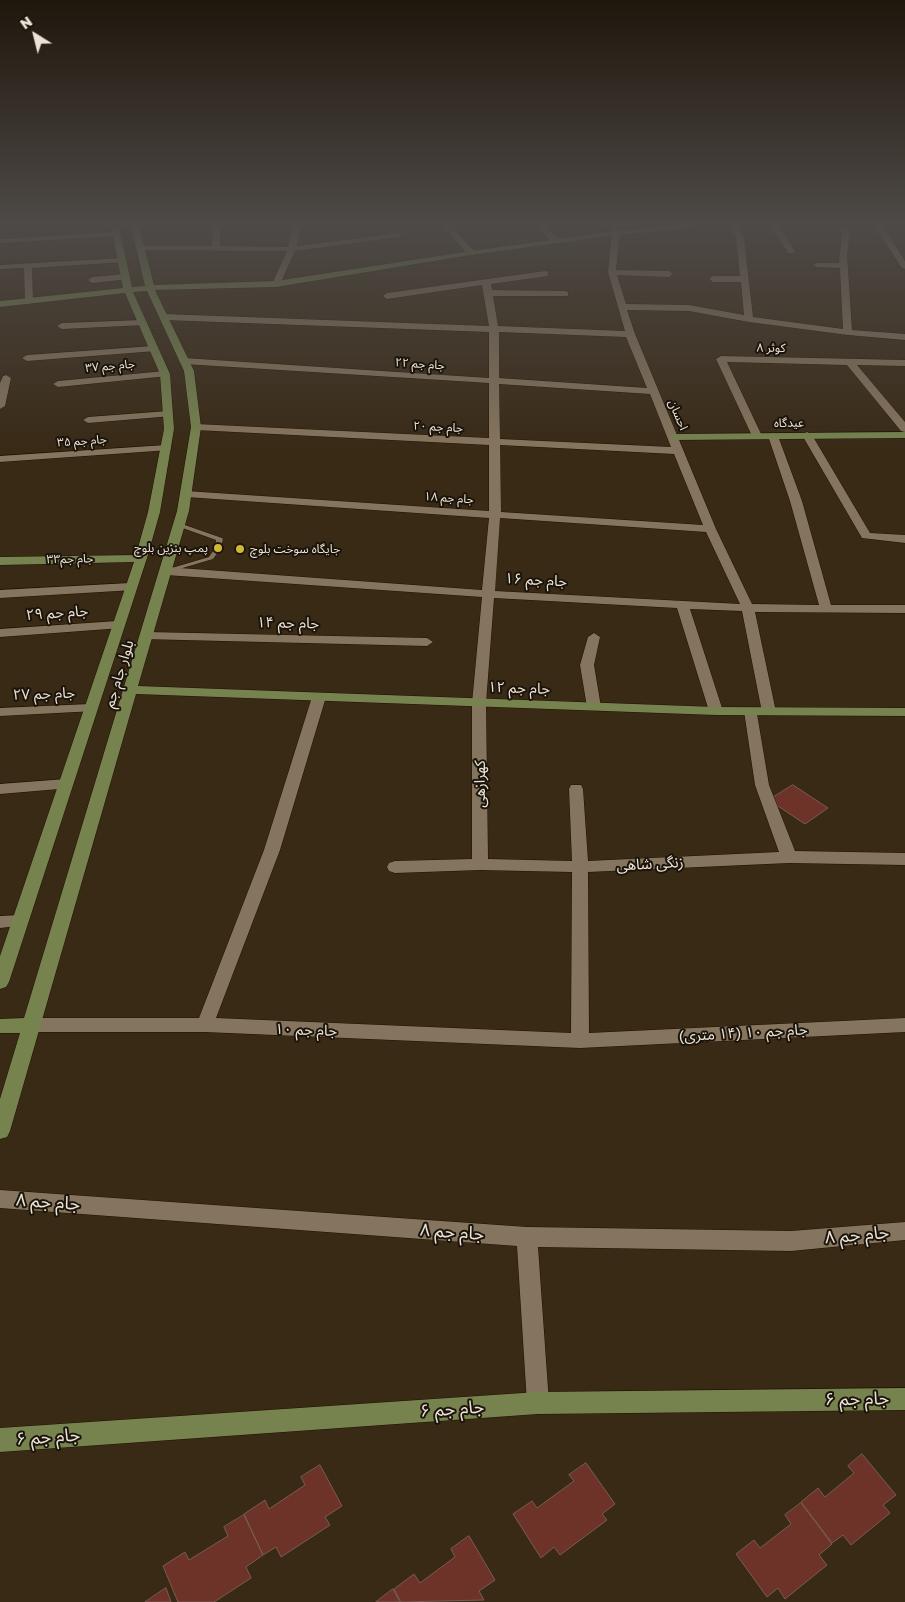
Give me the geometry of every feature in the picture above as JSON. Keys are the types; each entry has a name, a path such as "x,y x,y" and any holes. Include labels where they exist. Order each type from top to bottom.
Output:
{"main road":[{"path":"0,304 40,301"},
{"name":"بلوار جام جم","path":"132,301 164,374 168,414 183,428"},
{"name":"بلوار جام جم","path":"0,1131 148,636 186,494 183,428 189,371 156,301"},
{"name":"بلوار جام جم","path":"0,982 117,624 141,558 154,512 166,448 183,428"},
{"name":"عیدگاه","path":"674,437 905,434"},
{"name":"جام جم۳۳","path":"0,561 141,558"},
{"name":"جام جم ۱۲","path":"131,690 716,711 905,712"},
{"path":"0,1026 32,1025"},
{"name":"جام جم ۶","path":"0,1440 538,1403 905,1398"}],"street":[{"name":"کهرازهی","path":"480,864 479,703 494,515 494,329 489,301"},
{"name":"احسان","path":"620,301 630,334 674,437 710,529 748,608 769,712"},
{"path":"747,301 749,319"},
{"path":"846,301 848,332"},
{"path":"622,307 689,308 749,319 848,332 905,337"},
{"path":"164,317 630,334"},
{"path":"62,326 142,323"},
{"path":"27,358 153,349"},
{"name":"کوثر ۸","path":"758,436 721,359 905,363"},
{"name":"جام جم ۲۲","path":"184,361 654,391"},
{"path":"850,362 905,429"},
{"name":"جام جم ۳۷","path":"58,384 164,374"},
{"path":"0,406 6,378"},
{"path":"88,420 168,414"},
{"name":"جام جم ۲۰","path":"183,428 678,451"},
{"path":"773,436 796,501 826,609"},
{"path":"807,436 866,536 905,539"},
{"name":"جام جم ۳۵","path":"3,458 166,448"},
{"path":"0,472 3,458"},
{"name":"جام جم ۱۸","path":"186,494 710,529"},
{"name":"جام جم ۱۶","path":"166,571 488,594 748,608 905,609"},
{"path":"0,594 130,587"},
{"path":"682,604 716,711"},
{"name":"جام جم ۲۹","path":"0,633 117,624"},
{"name":"جام جم ۱۴","path":"148,636 427,642"},
{"path":"594,637 587,665 594,707"},
{"path":"204,1025 272,850 318,697"},
{"name":"جام جم ۲۷","path":"0,712 90,708"},
{"path":"751,711 762,785 789,857"},
{"path":"0,789 66,784"},
{"path":"576,789 580,867 580,1041"},
{"name":"زنگی شاهی","path":"395,867 480,864 580,867 789,857 905,859"},
{"path":"0,922 20,921"},
{"name":"جام جم ۱۰ (۱۴ متری)","path":"580,1041 905,1024"},
{"name":"جام جم ۱۰","path":"32,1025 204,1025 580,1041"},
{"name":"جام جم ۸","path":"0,1199 527,1237 791,1241 905,1231"},
{"path":"527,1237 538,1403"}],"lane":[{"path":"166,571 211,558 218,548 220,538 179,525"}],"building":[{"path":"793,785 828,808 805,824 769,800"},
{"path":"862,1454 896,1495 883,1505 890,1513 851,1545 843,1535 832,1543 801,1502 818,1488 825,1497 854,1473 848,1466"},
{"path":"586,1463 615,1504 602,1514 607,1520 560,1555 554,1547 541,1558 513,1514 532,1501 537,1508 574,1481 569,1475"},
{"path":"320,1465 342,1506 325,1517 330,1525 281,1557 276,1547 263,1555 244,1514 265,1500 269,1509 305,1485 301,1477"},
{"path":"801,1503 832,1544 819,1555 827,1565 785,1599 778,1588 767,1597 736,1554 754,1540 760,1548 791,1524 785,1515"},
{"path":"244,1515 263,1555 246,1567 251,1578 214,1602 178,1602 163,1566 185,1552 189,1560 228,1536 224,1527"},
{"path":"469,1536 495,1580 479,1591 484,1600 401,1602 394,1589 414,1574 420,1583 455,1557 451,1549"},
{"path":"166,1588 171,1602 145,1602"},
{"path":"393,1589 400,1602 376,1602"}],"place":[{"name":"پمپ بنزین بلوچ","path":"218,548"},
{"name":"جایگاه سوخت بلوچ","path":"240,549"}]}
